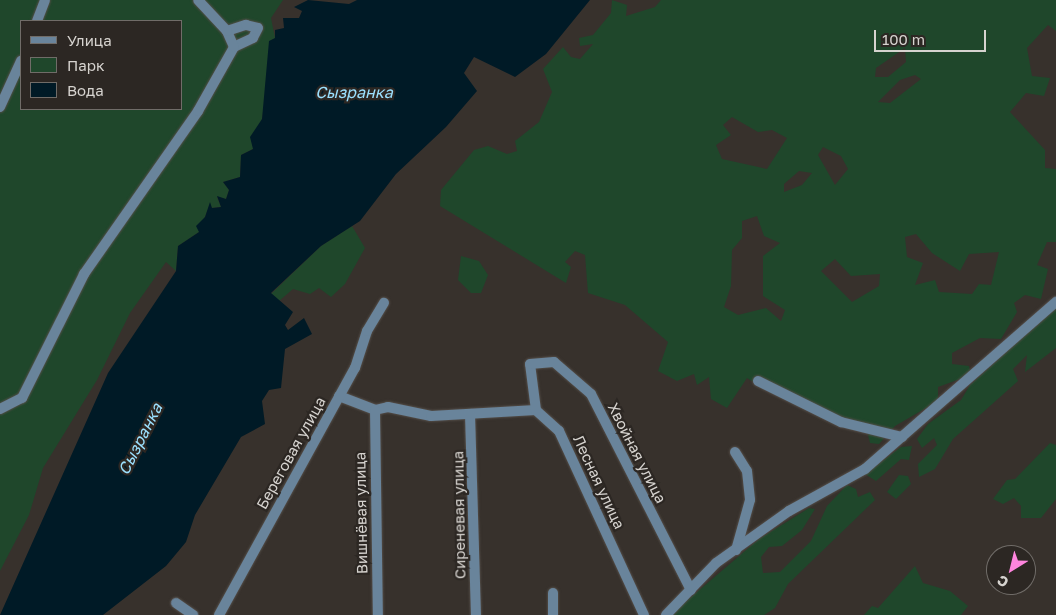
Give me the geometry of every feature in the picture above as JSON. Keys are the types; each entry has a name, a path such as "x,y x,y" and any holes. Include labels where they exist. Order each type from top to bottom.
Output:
{"street":[{"path":"37,20 44,0"},
{"path":"198,0 227,31 234,46"},
{"path":"0,409 22,398 84,274 198,111 234,46 253,38 258,28 246,25 227,31"},
{"path":"0,107 20,63"},
{"path":"666,615 690,590 736,550 789,511 865,469 1056,302"},
{"name":"Береговая улица","path":"219,615 340,396 384,303"},
{"name":"Хвойная улица","path":"536,410 530,364 554,362 591,394 690,590"},
{"path":"758,381 841,422 902,437"},
{"path":"340,396 375,410 388,408 431,416 536,410"},
{"name":"Вишнёвая улица","path":"375,410 378,615"},
{"name":"Лесная улица","path":"536,410 559,431 644,615"},
{"name":"Сиреневая улица","path":"470,414 476,615"},
{"path":"735,452 747,471 750,500 736,550"},
{"path":"553,593 553,615"},
{"path":"176,603 193,615"}],"green space":[{"path":"0,0 283,0 271,18 275,38 262,119 253,149 241,155 240,177 223,182 229,190 226,199 217,197 221,207 211,208 210,204 199,232 178,246 176,271 166,262 130,313 97,380 43,468 29,515 0,571"},
{"path":"612,0 627,5 626,16 655,7 661,0 1056,0 1056,31 1048,25 1027,48 1032,76 1050,78 1044,96 1026,93 1010,112 1045,150 1045,168 1056,169 1056,242 1047,242 1037,265 1048,269 1041,299 1025,295 1014,303 1017,312 1001,339 980,338 952,353 952,364 969,366 971,375 938,387 938,401 895,426 879,444 870,443 866,427 766,390 747,378 727,408 711,399 709,377 697,385 694,374 677,381 658,371 668,342 625,305 588,293 585,255 575,251 565,262 571,267 566,283 440,206 441,190 474,150 488,146 507,154 517,151 515,141 539,122 552,92 543,69 563,47 571,57 580,59 593,44 580,46 579,38 593,35 611,13","holes":["905,48 906,62 888,77 875,77 876,68","915,75 921,79 890,103 878,102 900,80","732,117 758,132 772,130 787,138 767,169 722,159 716,145 731,135 723,125","823,147 841,156 848,169 835,185 818,155","799,171 812,173 802,185 784,192 784,184","757,216 764,236 780,243 763,256 763,296 785,310 781,321 766,308 738,315 724,307 731,286 732,250 742,238 742,221","916,234 932,253 960,271 969,254 999,252 991,285 979,284 972,294 939,292 935,280 915,285 923,263 907,257 905,237","835,259 851,276 880,274 879,286 852,302 821,271"]},
{"path":"352,226 365,248 345,284 331,297 319,288 310,294 293,289 279,301 271,294 321,246"},
{"path":"461,256 479,261 488,275 481,293 471,293 458,280"},
{"path":"1056,307 1056,348 1025,372 1027,355 1013,369 1018,381 953,439 935,469 919,477 918,464 937,445 934,438 922,448 917,439 928,424 961,400 970,385"},
{"path":"1050,443 1056,445 1056,499 1041,518 1021,518 1021,506 1014,498 1003,504 993,499 1007,480 1015,479"},
{"path":"912,446 909,460 901,459 876,481 865,474 901,447"},
{"path":"899,475 908,476 911,484 896,499 887,492"},
{"path":"847,485 856,489 858,497 870,492 875,500 788,584 775,608 764,615 670,615 759,539 809,508 815,509 802,530 782,546 769,547 761,557 763,573 780,572 811,541 827,506"},
{"path":"915,566 923,583 950,591 968,606 961,615 864,615 872,606 878,608"}],"water":[{"name":"Сызранка","path":"308,0 349,4 357,0 590,0 546,54 515,77 474,57 464,73 477,91 446,127 396,174 360,221 321,246 271,293 293,312 285,325 288,330 304,318 312,334 285,349 281,388 269,390 262,401 265,424 241,437 195,515 186,542 166,566 103,615 0,615 108,373 176,271 178,246 199,232 196,226 205,217 210,202 212,208 221,207 217,196 226,199 229,190 223,182 240,177 241,155 253,149 250,137 262,119 269,41 275,38 275,30 284,28 283,18 299,18 302,11 294,7"}]}
